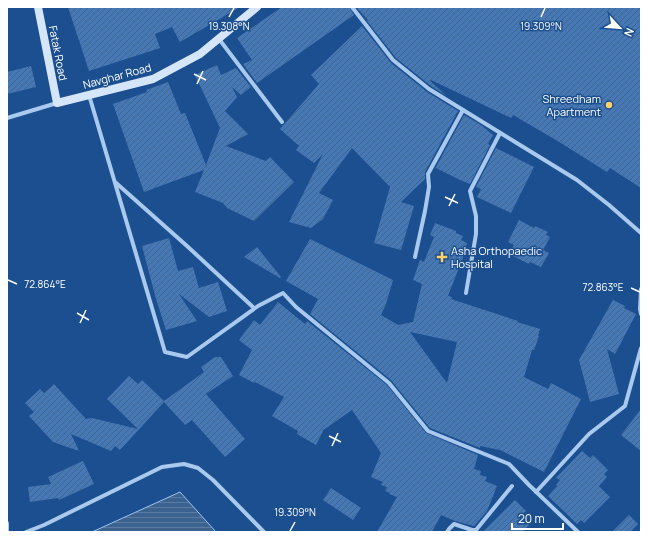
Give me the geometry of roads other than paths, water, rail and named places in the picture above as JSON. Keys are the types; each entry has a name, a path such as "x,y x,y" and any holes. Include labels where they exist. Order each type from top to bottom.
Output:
{"main road":[{"name":"Fatak Road","path":"38,7 57,103"},
{"name":"Navghar Road","path":"57,103 153,79 200,54 257,7"}],"street":[{"path":"352,7 393,60 429,90 577,180 641,233"},
{"path":"218,38 282,122"},
{"path":"89,95 165,352 187,357 254,308 283,293 296,307 389,383 428,431 509,464 578,532"},
{"path":"7,118 57,103"},
{"path":"415,257 427,195 428,174 463,110"},
{"path":"466,294 476,234 476,216 470,191 500,133"},
{"path":"114,181 254,308"},
{"path":"641,288 641,314"},
{"path":"536,492 589,434 625,406 641,348"},
{"path":"26,532 44,525 162,467 184,464 198,468 213,480 264,532"},
{"path":"447,532 454,524 476,530 512,486"},
{"path":"7,524 7,532"}],"water":[{"path":"180,492 216,532 92,532"}],"place":[{"name":"Shreedham Apartment","path":"609,105"},
{"name":"Asha Orthopaedic Hospital","path":"442,257"}]}
